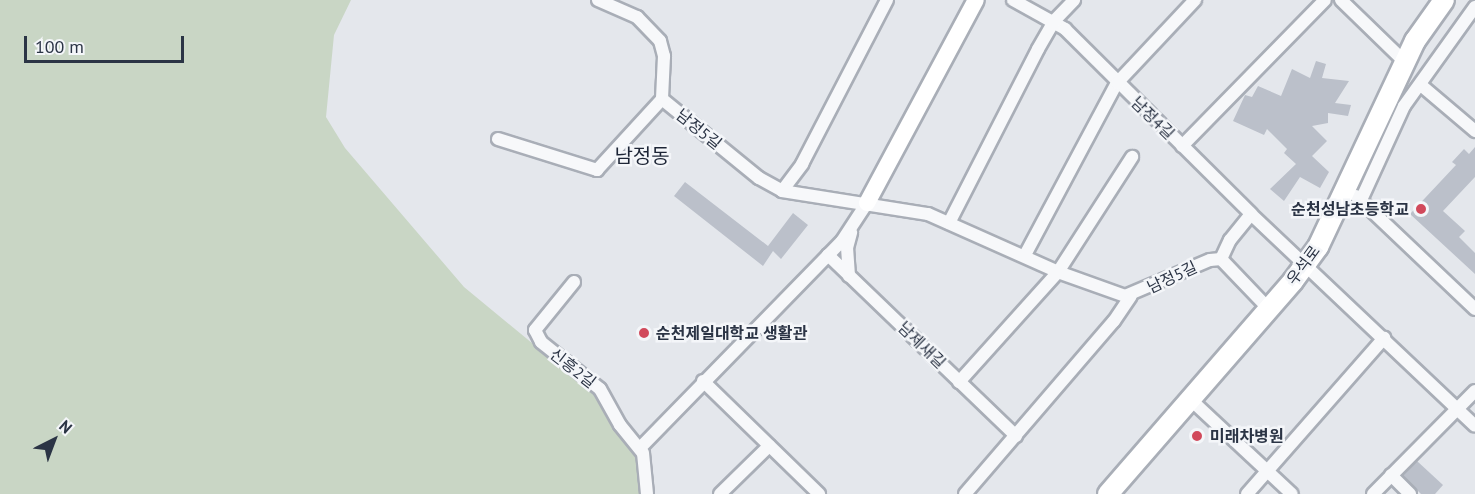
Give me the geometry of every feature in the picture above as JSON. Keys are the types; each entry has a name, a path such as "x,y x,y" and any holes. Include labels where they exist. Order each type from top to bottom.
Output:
{"main road":[{"name":"우석로","path":"1108,494 1269,309 1306,264 1355,194 1415,41 1444,0"}],"street":[{"path":"598,0 637,17 660,41 664,56 662,99"},
{"path":"782,191 802,164 888,0"},
{"path":"647,494 640,448 854,226 976,0"},
{"name":"남정4길","path":"1013,0 1054,21 1251,214 1475,426"},
{"path":"949,223 1054,21 1074,0"},
{"path":"1025,255 1117,83 1195,0"},
{"path":"1182,146 1325,0"},
{"path":"1341,0 1406,63"},
{"path":"1475,7 1422,86 1404,106 1355,194 1475,309"},
{"path":"1422,86 1475,131"},
{"name":"남정5길","path":"498,139 597,170 662,99 759,178 782,191 918,211 1025,255 1058,272 1131,296 1210,260 1221,259"},
{"path":"959,382 1058,272 1132,157"},
{"path":"1251,214 1230,240 1221,259 1269,309"},
{"path":"849,276 848,248 854,226"},
{"name":"남제새길","path":"828,255 1016,436"},
{"name":"신흥2길","path":"574,282 535,330 541,342 592,380 620,425 640,448"},
{"path":"965,494 1077,365 1131,296"},
{"path":"1247,494 1384,338"},
{"path":"703,381 819,494"},
{"path":"1373,494 1475,391"},
{"path":"1190,399 1292,494"},
{"path":"720,494 769,446"},
{"path":"1391,476 1410,494"}],"green space":[{"path":"0,0 351,0 334,35 326,117 345,148 464,287 595,395 637,454 640,494 0,494"}],"building":[{"path":"1316,61 1326,64 1322,78 1349,81 1335,103 1351,105 1348,116 1328,113 1328,123 1312,126 1327,141 1312,156 1329,172 1320,188 1300,177 1284,201 1270,189 1296,164 1284,153 1287,149 1267,129 1264,135 1233,121 1245,95 1252,97 1258,86 1281,96 1292,69 1310,78"},
{"name":"순천성남초등학교","path":"1475,147 1475,177 1443,211 1465,231 1459,237 1475,253 1475,274 1410,214 1456,165 1452,162 1464,149 1469,154"},
{"path":"685,182 768,246 793,213 808,225 781,259 773,251 763,266 674,196"},
{"path":"1417,461 1443,485 1435,494 1421,494 1403,476"}],"place":[{"name":"순천성남초등학교","path":"1421,209"},
{"name":"순천제일대학교 생활관","path":"644,333"},
{"name":"미래차병원","path":"1197,436"}],"district":[{"name":"남정동","path":"642,156"}]}
